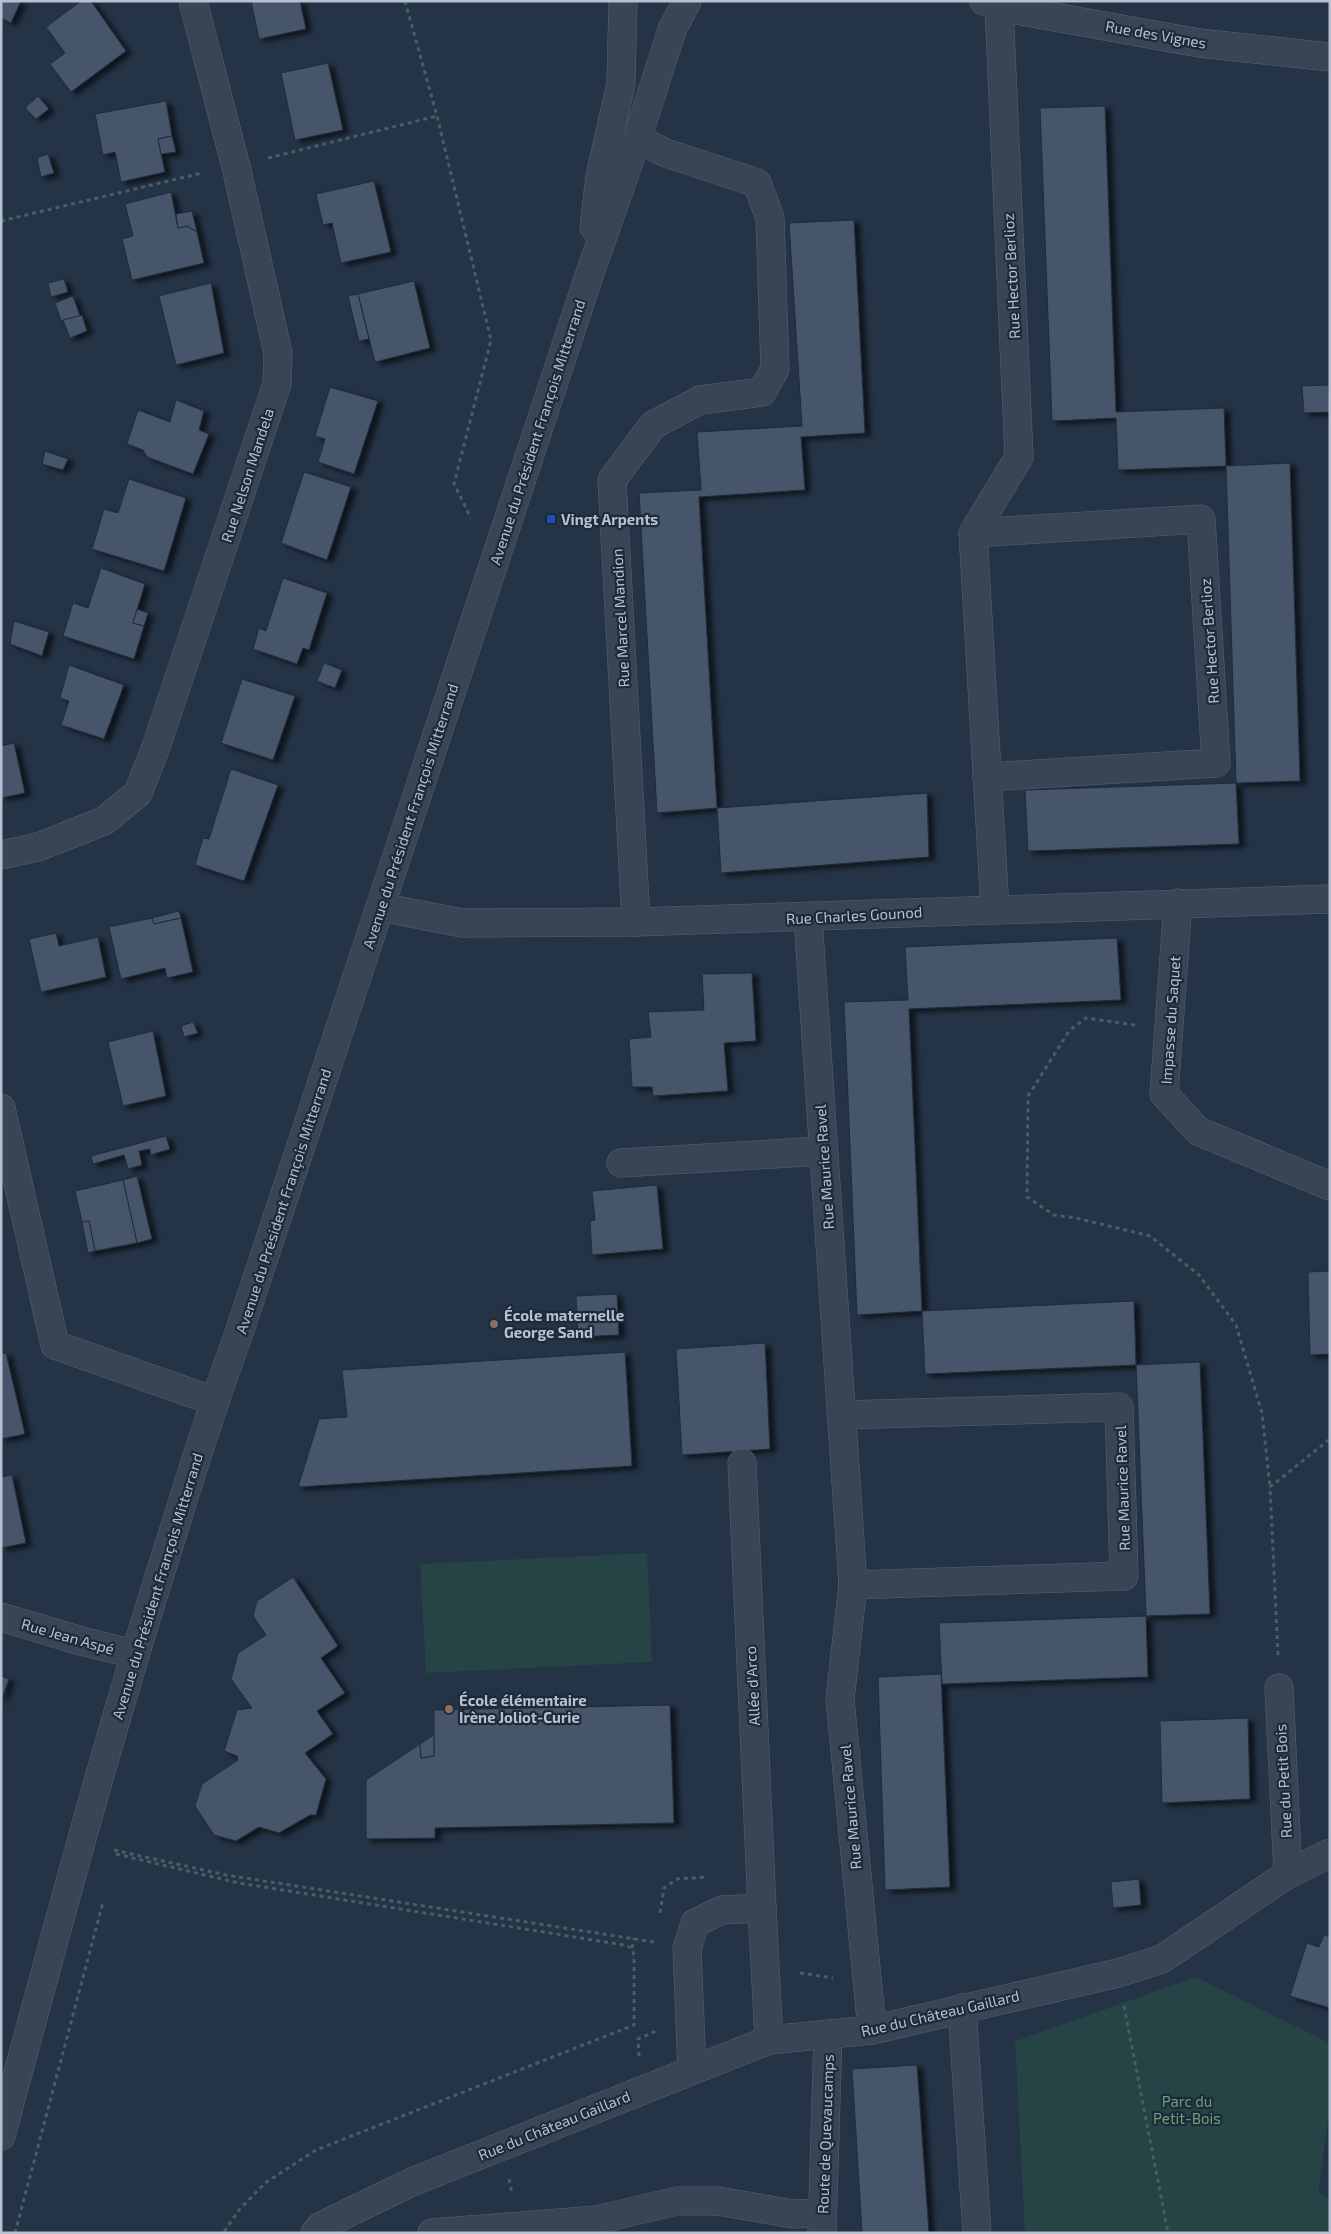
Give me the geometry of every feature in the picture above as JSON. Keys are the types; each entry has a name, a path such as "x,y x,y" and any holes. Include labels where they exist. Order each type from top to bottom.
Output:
{"street":[{"name":"Rue Nelson Mandela","path":"1,855 38,846 104,821 138,794 156,747 277,384 278,353 237,171 194,1"},
{"name":"Avenue du Président François Mitterrand","path":"590,274 600,176 621,84 623,1"},
{"name":"Avenue du Président François Mitterrand","path":"1,2136 81,1840 134,1654 214,1401 238,1336 475,622 498,545 637,139 672,30 687,1"},
{"name":"Rue des Vignes","path":"991,4 1199,43 1330,57"},
{"name":"Rue Hector Berlioz","path":"973,533 1019,457 991,4"},
{"name":"Rue Marcel Mandion","path":"636,922 612,480 653,425 700,400 762,392 775,369 770,218 758,183 666,153 637,139"},
{"name":"Rue Hector Berlioz","path":"973,533 1201,519 1216,763 987,777"},
{"path":"973,533 995,909"},
{"name":"Rue Charles Gounod","path":"380,907 462,922 636,922 808,918 995,909 1330,899"},
{"name":"Impasse du Saquet","path":"1178,903 1164,1094 1198,1131 1330,1186"},
{"name":"Rue Maurice Ravel","path":"808,918 852,1585 840,1700 872,2030"},
{"path":"1,1108 55,1345 214,1401"},
{"path":"621,1163 823,1150"},
{"name":"Rue Maurice Ravel","path":"841,1415 1119,1406 1124,1576 852,1585"},
{"name":"Allée d'Arco","path":"742,1463 769,2040"},
{"name":"Rue Jean Aspé","path":"1,1617 81,1641 134,1654"},
{"name":"Rue du Petit Bois","path":"1279,1688 1288,1874"},
{"name":"Rue du Château Gaillard","path":"315,2233 321,2226 412,2182 769,2040 872,2030 1118,1973 1162,1959 1288,1874 1330,1853"},
{"path":"692,2070 675,1946 695,1923 722,1910 762,1908"},
{"path":"962,2008 977,2233"},
{"name":"Route de Quevaucamps","path":"822,2223 828,2034"},
{"path":"432,2233 596,2220 677,2201 718,2201 793,2214 822,2223"}],"path":[{"path":"405,1 437,116 491,340 454,484 472,520 498,545"},
{"path":"1169,1031 1086,1018 1069,1031 1028,1096 1026,1197 1054,1216 1076,1218 1150,1236 1199,1275 1236,1325 1262,1413 1270,1487 1279,1688"},
{"path":"1270,1487 1330,1439"},
{"path":"81,1840 116,1852 238,1883 614,1943 632,1948"},
{"path":"115,1859 119,1841"},
{"path":"116,1852 226,1875 675,1946"},
{"path":"675,1946 660,1912 664,1888 677,1879 715,1877"},
{"path":"16,2233 106,1893"},
{"path":"223,2233 239,2210 265,2183 316,2150 634,2025 634,1965 632,1948 634,1938"},
{"path":"765,1967 866,1983"},
{"path":"1118,1973 1168,2233"},
{"path":"639,2091 638,2039 657,2031 661,2025"}],"green space":[{"path":"647,1553 652,1662 426,1673 420,1564"},
{"name":"Parc du Petit-Bois","path":"1196,1977 1330,2043 1330,2107 1318,2193 1330,2198 1330,2233 1025,2233 1015,2041"}],"building":[{"path":"1,1 21,1 11,23 1,18"},
{"path":"81,1 91,1 126,51 71,92 50,64 65,53 46,27"},
{"path":"251,1 300,1 306,29 259,39"},
{"path":"328,63 343,130 295,140 281,73"},
{"path":"38,96 49,109 36,119 25,108"},
{"path":"166,101 172,136 158,139 165,172 121,182 115,152 103,155 95,114"},
{"path":"1105,106 1116,412 1224,408 1226,466 1118,470 1116,418 1052,421 1040,108"},
{"path":"172,136 176,152 161,154 158,139"},
{"path":"48,154 54,173 41,177 37,158"},
{"path":"374,181 391,252 341,263 332,223 323,225 316,194"},
{"path":"171,192 178,228 187,226 197,232 204,263 132,280 122,239 133,236 125,204"},
{"path":"192,211 197,232 187,226 178,228 176,214"},
{"path":"854,220 865,433 801,437 805,490 699,497 717,808 657,813 639,493 701,490 697,432 802,426 789,223"},
{"path":"64,279 68,292 51,297 48,283"},
{"path":"414,281 430,348 375,362 358,294"},
{"path":"211,283 224,353 176,365 159,296"},
{"path":"358,294 369,339 359,341 348,296"},
{"path":"73,296 80,316 61,321 55,303"},
{"path":"82,315 87,331 70,338 63,320"},
{"path":"1329,385 1330,412 1304,413 1302,386"},
{"path":"330,387 378,401 354,474 318,462 325,439 315,436"},
{"path":"176,400 204,411 199,430 209,434 193,474 147,457 143,450 127,444 138,410 170,422"},
{"path":"45,451 68,459 63,470 42,464"},
{"path":"1290,463 1300,781 1236,783 1226,466"},
{"path":"304,472 351,487 327,560 281,543"},
{"path":"129,479 186,498 164,571 92,549 104,509 118,513"},
{"path":"101,568 145,584 133,623 144,626 134,659 63,636 73,603 88,608"},
{"path":"283,578 327,593 309,650 303,648 297,664 253,649 259,628 266,631"},
{"path":"137,609 148,613 144,626 133,623"},
{"path":"14,621 49,632 42,656 10,644"},
{"path":"324,663 342,670 335,688 317,681"},
{"path":"69,665 124,685 104,739 61,725 69,701 60,698"},
{"path":"242,679 295,696 273,760 221,743"},
{"path":"14,743 25,793 1,798 1,746"},
{"path":"231,769 278,785 244,881 195,865 203,838 209,839"},
{"path":"1236,783 1239,844 1028,851 1025,790"},
{"path":"927,793 929,857 721,873 717,808"},
{"path":"179,911 181,918 154,924 152,918"},
{"path":"152,918 154,924 181,918 193,972 167,978 165,968 121,979 109,927"},
{"path":"56,933 59,946 98,937 106,977 41,992 29,939"},
{"path":"1117,938 1121,1000 909,1009 922,1311 857,1315 844,1002 908,1000 905,947"},
{"path":"752,973 756,1041 724,1043 728,1091 653,1096 652,1087 632,1087 629,1039 651,1037 648,1012 704,1010 702,974"},
{"path":"193,1022 198,1033 184,1037 181,1026"},
{"path":"153,1031 166,1096 123,1106 108,1042"},
{"path":"166,1136 170,1149 151,1155 150,1149 139,1151 142,1165 128,1169 124,1155 93,1164 91,1156"},
{"path":"137,1176 152,1239 137,1243 123,1180"},
{"path":"123,1180 137,1243 95,1251 89,1221 82,1222 75,1191"},
{"path":"657,1185 663,1249 592,1255 590,1221 595,1220 592,1191"},
{"path":"89,1221 95,1251 88,1253 82,1222"},
{"path":"1330,1271 1330,1354 1310,1355 1308,1272"},
{"path":"617,1294 619,1335 578,1337 576,1296"},
{"path":"1134,1301 1136,1365 925,1374 922,1311"},
{"path":"765,1343 770,1449 682,1455 676,1349"},
{"path":"625,1352 632,1466 298,1487 319,1419 347,1417 342,1370"},
{"path":"6,1353 25,1434 1,1439 1,1354"},
{"path":"1200,1362 1210,1614 1146,1616 1136,1365"},
{"path":"12,1475 26,1543 1,1548 1,1477"},
{"path":"293,1577 338,1646 321,1658 345,1693 317,1711 333,1734 305,1753 326,1779 316,1815 310,1815 279,1833 259,1827 236,1841 214,1835 195,1806 202,1784 238,1760 237,1756 224,1751 237,1710 252,1708 231,1679 238,1653 266,1635 253,1616 257,1601"},
{"path":"1146,1616 1148,1677 942,1684 939,1623"},
{"path":"941,1674 950,1887 885,1890 878,1677"},
{"path":"1,1676 9,1679 1,1702"},
{"path":"670,1705 674,1823 435,1828 435,1838 366,1839 366,1780 420,1744 421,1758 434,1756 434,1710"},
{"path":"1248,1718 1250,1799 1162,1803 1160,1721"},
{"path":"434,1735 434,1756 421,1758 420,1744"},
{"path":"1139,1879 1141,1905 1113,1908 1111,1882"},
{"path":"1324,1935 1330,1937 1330,2008 1290,1996 1307,1943 1319,1947"},
{"path":"917,2065 929,2233 862,2233 852,2069"}],"place":[{"name":"Vingt Arpents","path":"551,519"},
{"name":"École maternelle George Sand","path":"494,1324"},
{"name":"École élémentaire Irène Joliot-Curie","path":"449,1709"}]}
